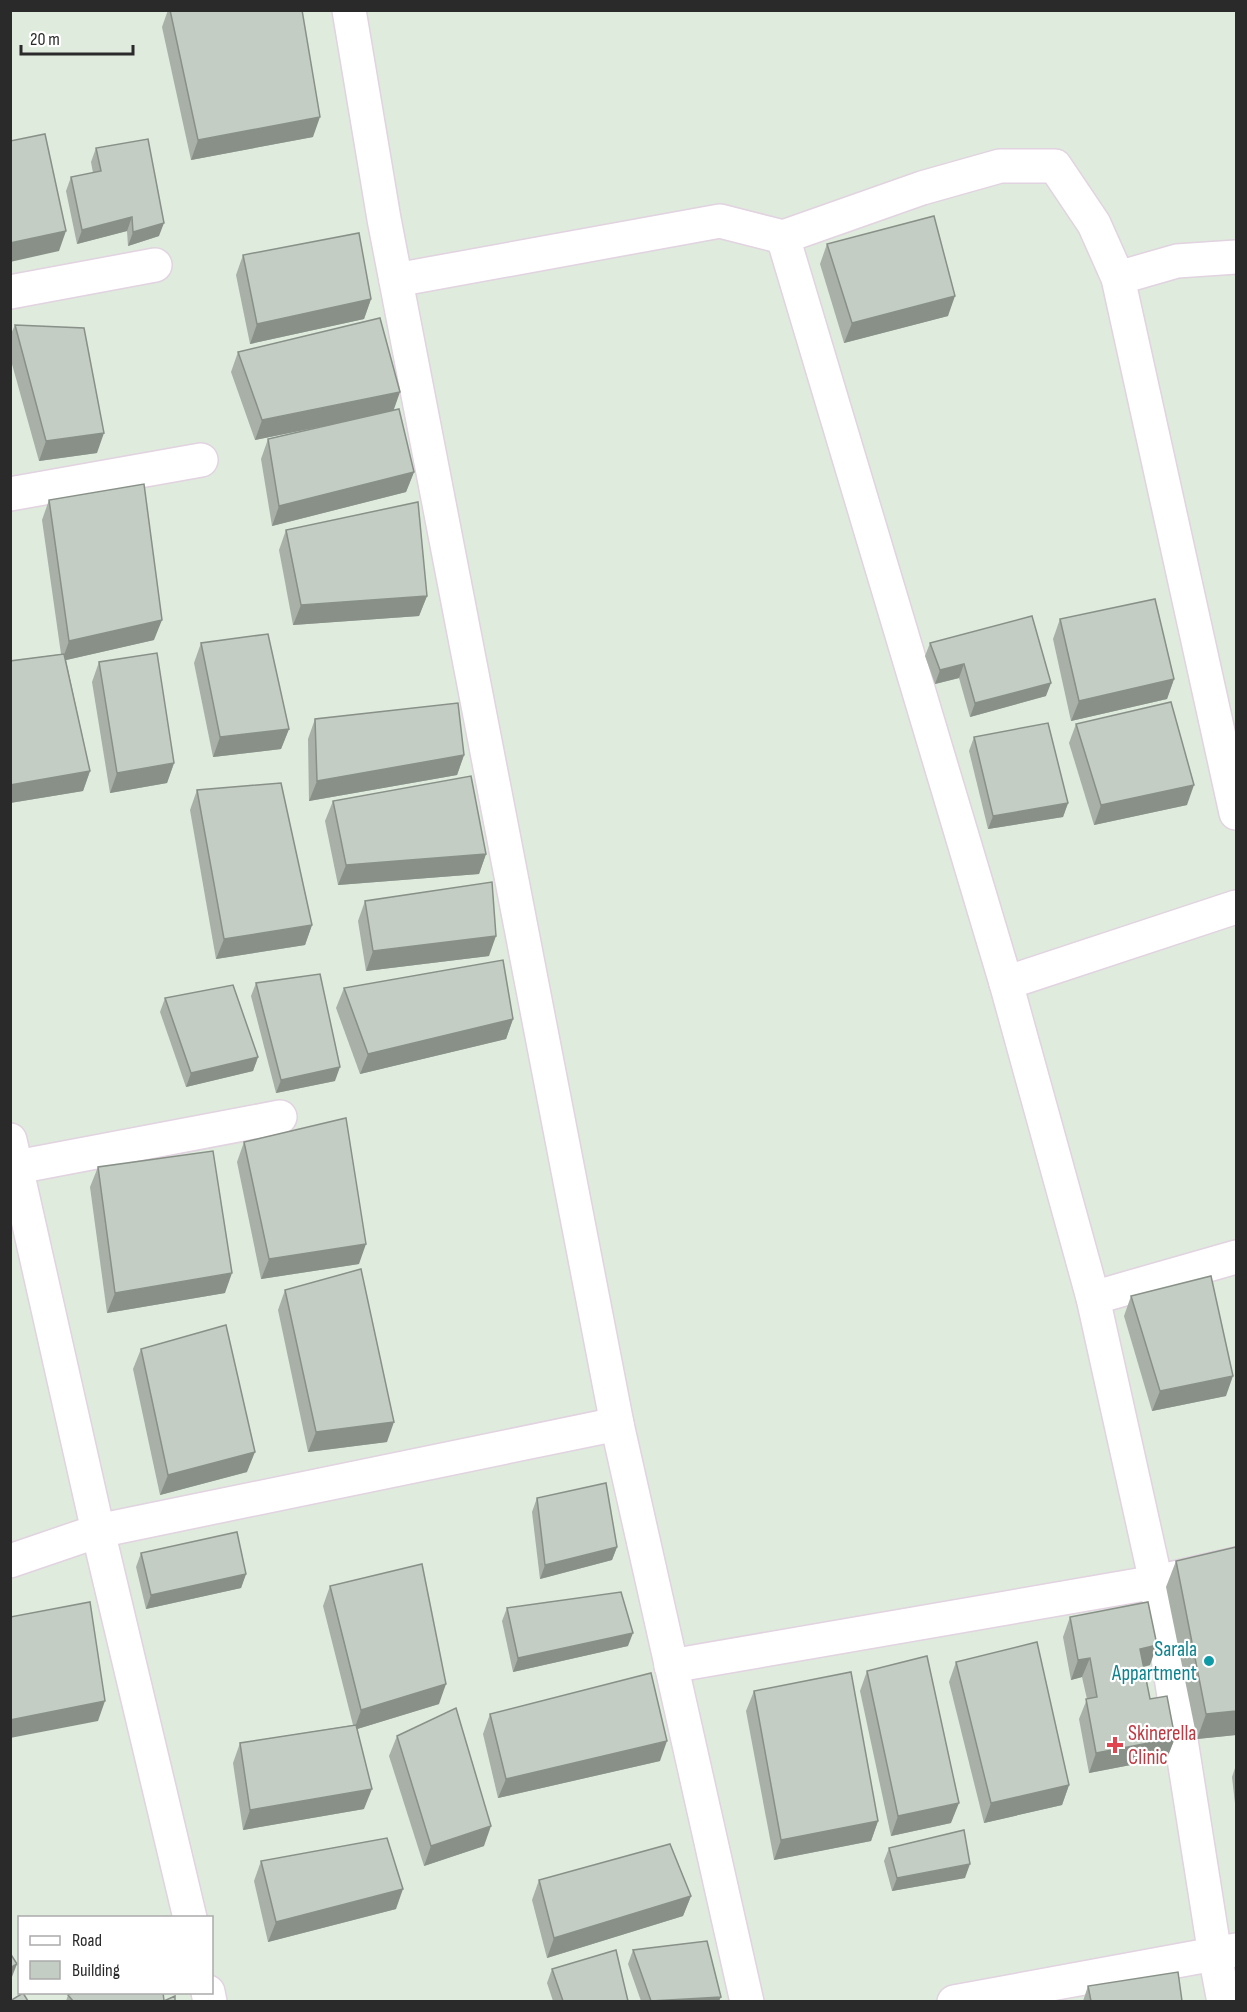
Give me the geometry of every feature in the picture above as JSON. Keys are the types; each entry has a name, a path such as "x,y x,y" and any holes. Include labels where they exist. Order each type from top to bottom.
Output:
{"street":[{"path":"349,10 396,280 616,1424 747,2001"},
{"path":"396,280 720,221 783,237 922,188 1000,166 1055,165 1094,224 1118,278 1236,813"},
{"path":"783,237 1006,983 1093,1298 1156,1582 1226,1953 1224,2001"},
{"path":"1118,278 1177,261 1236,257"},
{"path":"10,291 155,266"},
{"path":"10,494 201,460"},
{"path":"1006,983 1236,907"},
{"path":"190,1916 98,1531 14,1153 280,1117"},
{"path":"1093,1298 1236,1257"},
{"path":"10,1561 98,1531 616,1424"},
{"path":"671,1666 1156,1582 1236,1564"},
{"path":"954,2001 1226,1953"}],"building":[{"path":"170,10 302,10 320,117 198,140"},
{"path":"45,134 66,231 10,243 10,141"},
{"path":"148,139 164,223 133,232 132,217 82,230 71,177 101,171 96,148"},
{"path":"934,216 955,296 852,323 827,244"},
{"path":"359,233 371,299 257,324 243,255"},
{"path":"380,318 400,392 262,420 238,352"},
{"path":"15,325 84,328 104,433 46,441"},
{"path":"399,409 414,472 279,506 268,439"},
{"path":"144,484 162,620 69,641 49,500"},
{"path":"418,502 427,596 301,605 286,530"},
{"path":"1155,599 1174,679 1079,701 1060,619"},
{"path":"1032,616 1051,683 975,703 964,664 940,670 930,643"},
{"path":"268,634 289,729 220,737 201,643"},
{"path":"157,653 174,763 117,773 99,662"},
{"path":"64,654 90,771 10,785 10,661"},
{"path":"1171,702 1194,785 1101,805 1076,724"},
{"path":"458,703 464,755 317,781 315,719"},
{"path":"1048,723 1068,803 993,816 974,737"},
{"path":"471,776 486,854 346,865 333,801"},
{"path":"281,783 312,925 224,939 197,790"},
{"path":"492,882 496,936 373,951 365,901"},
{"path":"503,960 513,1019 368,1054 344,988"},
{"path":"320,974 340,1067 281,1080 256,983"},
{"path":"233,985 258,1057 191,1073 165,998"},
{"path":"346,1118 366,1244 269,1259 244,1142"},
{"path":"213,1151 232,1273 115,1293 98,1167"},
{"path":"361,1269 394,1422 316,1432 285,1290"},
{"path":"1211,1276 1233,1376 1160,1391 1131,1296"},
{"path":"226,1325 255,1452 168,1475 141,1349"},
{"path":"606,1483 617,1547 545,1565 537,1498"},
{"path":"237,1532 246,1574 151,1595 141,1553"},
{"name":"Sarala Appartment","path":"1236,1547 1236,1711 1206,1714 1176,1561"},
{"path":"422,1564 446,1684 361,1710 330,1586"},
{"path":"621,1592 633,1633 518,1658 507,1608"},
{"path":"90,1602 105,1701 10,1720 10,1617"},
{"path":"1148,1602 1157,1645 1140,1649 1150,1699 1167,1696 1175,1738 1096,1753 1086,1699 1097,1697 1090,1658 1078,1660 1070,1617"},
{"path":"1037,1642 1069,1785 991,1803 956,1662"},
{"path":"927,1656 959,1803 898,1816 867,1671"},
{"path":"851,1672 878,1821 781,1840 754,1691"},
{"path":"651,1673 667,1741 506,1779 490,1714"},
{"path":"456,1708 491,1826 431,1846 397,1736"},
{"path":"356,1725 372,1789 250,1810 240,1743"},
{"path":"964,1830 970,1864 897,1878 889,1848"},
{"path":"387,1838 403,1889 276,1922 261,1861"},
{"path":"670,1844 691,1896 554,1938 539,1880"},
{"path":"707,1941 721,1997 651,2001 633,1950"},
{"path":"616,1950 628,2001 563,2001 552,1969"},
{"path":"10,1953 17,1964 10,1968"},
{"path":"1178,1972 1182,2001 1091,2001 1088,1986"},
{"path":"24,1994 28,2001 10,2001"},
{"path":"163,1994 164,2001 73,2001 68,1995"},
{"path":"175,1996 175,2001 164,2001"}],"place":[{"name":"Sarala Appartment","path":"1209,1661"},
{"name":"Skinerella Clinic","path":"1115,1745"}]}
